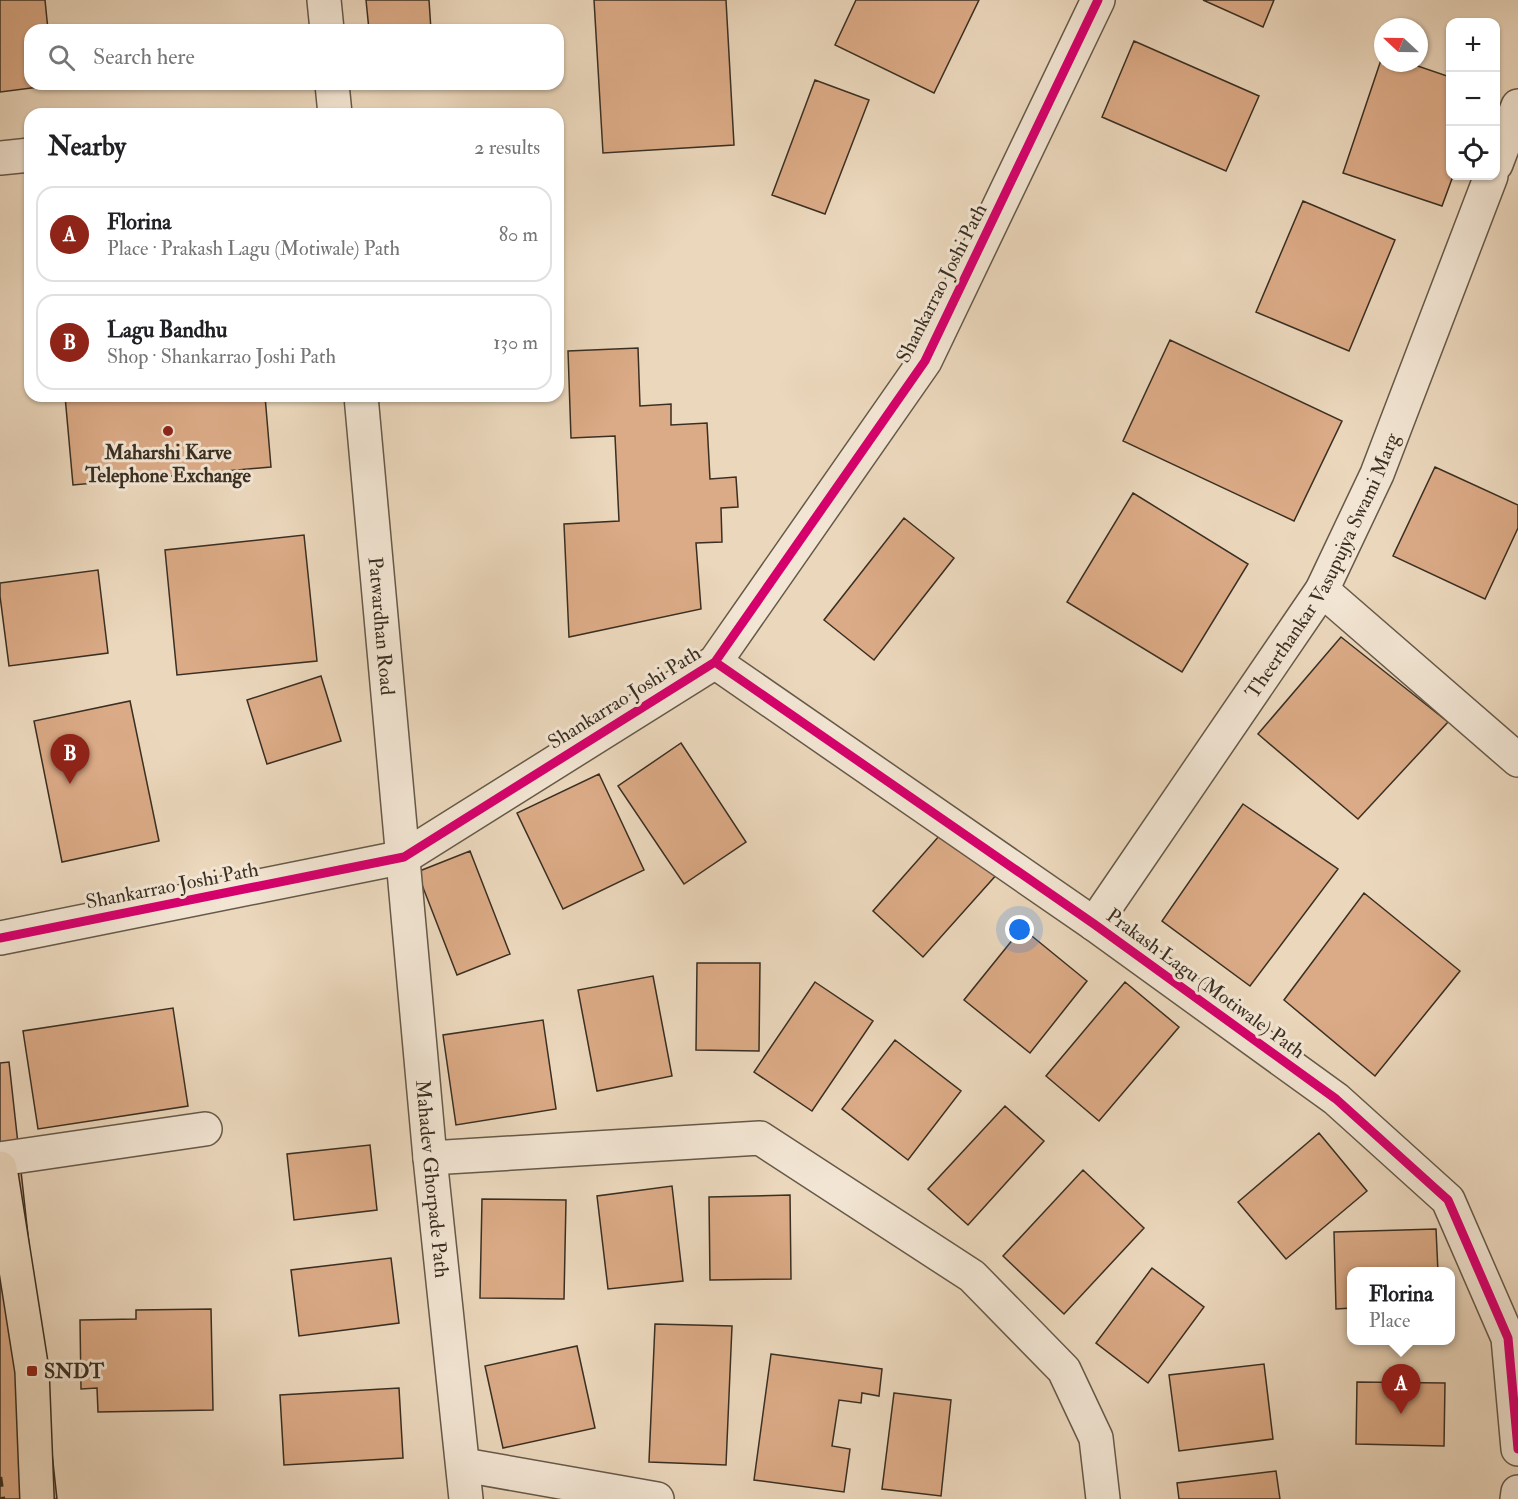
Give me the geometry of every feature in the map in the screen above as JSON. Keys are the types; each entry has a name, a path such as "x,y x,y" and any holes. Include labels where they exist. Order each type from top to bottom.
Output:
{"main road":[{"path":"0,1168 32,1371 37,1499"}],"street":[{"path":"324,0 326,24"},
{"name":"Shankarrao Joshi Path","path":"0,938 404,857 715,662 926,362 1098,0"},
{"path":"333,90 334,108"},
{"path":"1500,153 1518,106"},
{"path":"0,158 24,156"},
{"name":"Theerthankar Vasupujya Swami Marg","path":"1094,924 1322,590 1377,474 1489,180"},
{"name":"Patwardhan Road","path":"362,402 404,857"},
{"path":"1322,590 1518,760"},
{"name":"Prakash Lagu (Motiwale) Path","path":"715,662 1094,924 1336,1099 1448,1200 1513,1332 1518,1449"},
{"name":"Mahadev Ghorpade Path","path":"404,857 430,1158 466,1499"},
{"path":"0,1159 205,1129"},
{"path":"430,1158 760,1138 972,1276 1064,1370 1096,1438 1103,1499"},
{"path":"464,1465 657,1499"},
{"path":"1517,1499 1518,1492"}],"building":[{"path":"0,0 45,0 47,24 24,24 24,89 0,92"},
{"path":"366,0 429,0 431,24 368,24"},
{"path":"594,0 726,0 734,145 603,153"},
{"path":"856,0 979,0 934,93 835,45"},
{"path":"1203,0 1274,0 1263,27"},
{"path":"1134,41 1259,96 1226,171 1102,117"},
{"path":"1428,69 1446,76 1446,180 1452,180 1442,206 1343,173 1377,72 1428,72"},
{"path":"815,80 869,100 825,214 772,195"},
{"path":"1303,201 1395,240 1349,351 1256,312"},
{"path":"1170,340 1342,421 1294,521 1123,441"},
{"path":"638,348 640,406 671,404 671,425 707,423 710,479 736,477 738,507 721,508 722,542 696,543 701,609 569,637 564,524 619,521 615,436 571,438 568,351"},
{"name":"Maharshi Karve Telephone Exchange","path":"66,402 266,402 271,467 73,485"},
{"path":"1435,467 1518,505 1518,528 1485,599 1393,556"},
{"path":"1133,493 1248,564 1182,672 1067,602"},
{"path":"904,518 954,558 874,660 824,620"},
{"path":"304,535 317,661 177,675 165,550"},
{"path":"98,570 108,653 9,666 0,583"},
{"path":"1341,637 1448,722 1358,819 1258,734"},
{"path":"321,676 341,741 267,764 247,700"},
{"path":"130,701 159,841 62,862 34,721"},
{"path":"681,743 746,842 684,884 618,786"},
{"path":"599,774 644,870 563,909 517,813"},
{"path":"1243,804 1338,869 1250,986 1162,921"},
{"path":"947,827 998,873 923,957 873,911"},
{"path":"470,851 510,954 457,975 417,872"},
{"path":"1364,893 1460,971 1375,1076 1284,1000"},
{"path":"1022,928 1087,981 1030,1053 964,1000"},
{"path":"697,963 760,963 759,1051 696,1050"},
{"path":"653,976 672,1076 597,1091 578,990"},
{"path":"815,982 873,1021 812,1111 754,1072"},
{"path":"1125,982 1179,1027 1099,1121 1046,1076"},
{"path":"173,1008 188,1106 38,1129 23,1031"},
{"path":"543,1020 556,1109 456,1125 443,1035"},
{"path":"895,1040 961,1091 908,1160 842,1109"},
{"path":"9,1062 57,1499 0,1499 0,1063"},
{"path":"1005,1106 1044,1141 968,1225 928,1189"},
{"path":"1319,1133 1367,1191 1286,1259 1238,1202"},
{"path":"370,1145 377,1210 294,1220 287,1154"},
{"path":"1083,1170 1144,1228 1064,1314 1003,1256"},
{"path":"672,1186 683,1281 608,1289 597,1196"},
{"path":"790,1195 791,1279 710,1280 709,1197"},
{"path":"482,1199 566,1200 564,1299 480,1298"},
{"path":"1436,1229 1438,1267 1347,1267 1347,1308 1336,1309 1334,1232"},
{"path":"391,1258 399,1323 299,1336 291,1270"},
{"path":"1152,1268 1204,1307 1148,1383 1096,1343"},
{"path":"211,1309 213,1410 98,1412 97,1388 81,1389 80,1320 136,1319 136,1310"},
{"path":"655,1324 732,1326 726,1465 649,1462"},
{"path":"577,1346 595,1428 503,1448 485,1366"},
{"path":"771,1354 882,1369 879,1396 862,1393 861,1403 839,1400 832,1446 850,1449 844,1492 754,1480"},
{"path":"1264,1364 1273,1439 1179,1451 1169,1375"},
{"path":"1357,1382 1445,1383 1444,1446 1356,1444"},
{"path":"399,1388 403,1458 284,1465 280,1395"},
{"path":"894,1393 951,1400 941,1496 882,1489"},
{"path":"1276,1471 1280,1499 1179,1499 1177,1483"}],"railway":[{"path":"0,1477 3,1499"}],"cycle path":[{"path":"0,938 404,857 715,662 925,361 1098,0"},
{"path":"715,662 1094,924 1336,1099 1448,1200 1508,1338 1518,1449"}],"place":[{"name":"Maharshi Karve Telephone Exchange","path":"168,431"},
{"name":"Lagu Bandhu","path":"70,784"},
{"name":"SNDT","path":"32,1371"},
{"name":"Florina","path":"1401,1414"}]}
